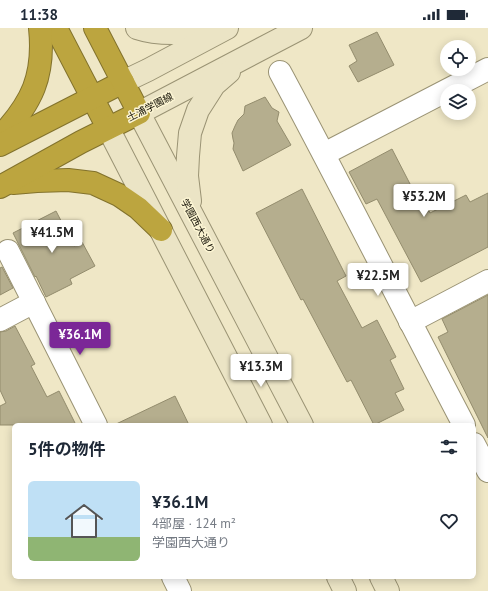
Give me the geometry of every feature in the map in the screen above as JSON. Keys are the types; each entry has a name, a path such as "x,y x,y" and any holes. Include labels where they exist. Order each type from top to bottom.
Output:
{"highway":[{"path":"0,137 24,107 34,90 40,65 40,28"},
{"path":"56,28 108,128"},
{"name":"学園西大通り","path":"95,28 139,113"},
{"path":"0,144 123,82"},
{"name":"土浦学園線","path":"3,185 81,142 139,113"},
{"path":"3,185 60,180 93,182 119,195 138,208 161,230"}],"main road":[{"path":"137,28 155,32 177,33 219,28"},
{"path":"123,82 227,28"},
{"name":"土浦学園線","path":"139,113 301,28"},
{"path":"191,212 187,176 188,156 190,133 198,110 214,85 246,57"},
{"name":"学園西大通り","path":"139,113 301,423"},
{"path":"108,128 259,423"},
{"path":"339,579 345,591"},
{"path":"382,579 388,591"}],"street":[{"path":"324,154 488,69"},
{"path":"280,72 463,423"},
{"path":"8,251 95,423"},
{"path":"410,322 488,281"},
{"path":"0,320 34,302"},
{"path":"476,448 488,471"},
{"path":"174,579 180,591"}],"building":[{"path":"377,32 394,65 358,82 349,66 357,61 349,45"},
{"path":"265,97 272,108 279,112 277,121 291,145 243,171 233,149 234,143 232,133 238,120 244,114 245,106"},
{"path":"392,149 425,213 429,211 430,213 466,195 470,202 488,193 488,247 421,282 377,199 366,204 349,172"},
{"path":"302,189 346,276 337,281 362,328 377,320 396,357 390,360 404,389 395,393 404,410 378,423 373,423 351,380 347,382 303,299 301,300 256,213"},
{"path":"56,211 74,246 82,242 95,266 70,279 72,284 46,297 13,233"},
{"path":"2,267 13,288 0,295 0,268"},
{"path":"488,295 488,438 438,337 448,332 442,319"},
{"path":"15,326 35,364 31,366 47,397 59,391 75,423 12,423 12,425 0,425 0,406 6,403 0,390 0,332 6,331"},
{"path":"175,396 188,423 118,423"}]}
